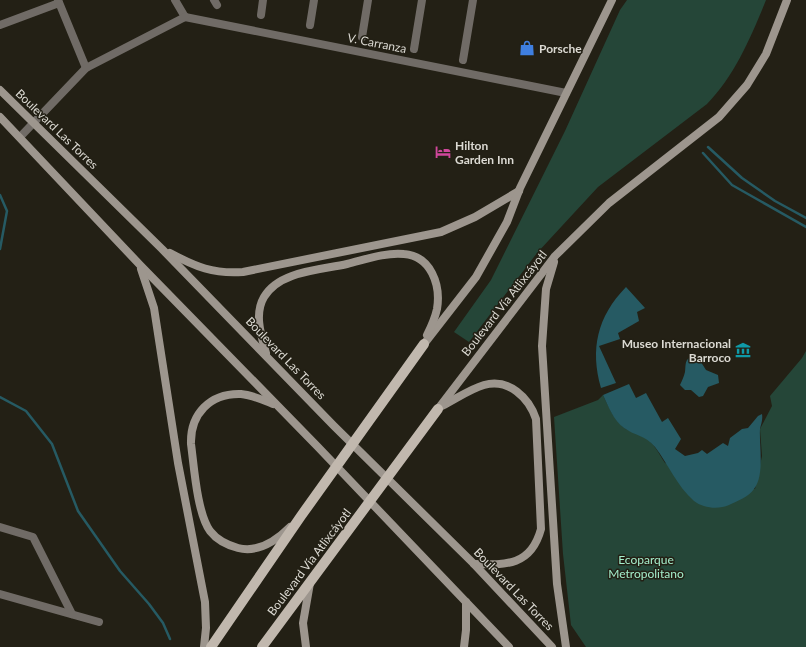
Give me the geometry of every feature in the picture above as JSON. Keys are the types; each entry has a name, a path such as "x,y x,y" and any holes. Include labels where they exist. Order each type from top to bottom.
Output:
{"main road":[{"path":"211,647 301,516 424,344 476,277 507,222 519,191 612,0"},
{"name":"Boulevard Vía Atlixcáyotl","path":"262,647 438,409 555,256 609,203 719,117 746,85 766,54 787,0"},
{"name":"Boulevard Las Torres","path":"0,90 162,249 266,354 334,426 474,564 552,647"},
{"path":"0,117 141,266 274,404 317,446 509,647"},
{"path":"162,249 195,266 207,270 228,273 243,272 441,232 475,217 519,191"},
{"path":"266,354 259,326 260,305 264,296 278,282 296,275 394,254 412,255 428,266 433,275 437,292 437,311 424,344"},
{"path":"555,256 546,289 542,346 557,584 566,647"},
{"path":"141,266 154,308 178,463 205,602 204,647"},
{"path":"438,409 479,386 498,383 518,391 532,406 536,419 541,529 538,541 531,552 516,561 493,565 474,564"},
{"path":"274,404 248,395 231,395 211,402 196,416 190,433 202,511 210,530 215,537 223,543 241,549 251,549 273,541 301,516"},
{"path":"306,647 303,623 311,581"},
{"path":"464,647 466,630 466,602"}],"street":[{"path":"20,137 86,68 185,17 175,0"},
{"path":"261,14 263,0"},
{"path":"310,25 314,0"},
{"path":"362,37 368,0"},
{"path":"414,49 422,0"},
{"path":"463,60 473,0"},
{"path":"0,25 58,2 86,68"},
{"name":"V. Carranza","path":"185,17 566,93"},
{"path":"0,527 33,537 72,614"},
{"path":"0,594 99,622"}],"green space":[{"path":"627,0 766,0 741,55 726,81 717,93 707,104 598,187 537,253 469,342 454,332 491,280 565,131 620,10"},
{"name":"Ecoparque Metropolitano","path":"806,351 806,647 586,647 571,625 563,554 554,417 598,400 603,395 620,424 625,429 647,438 656,448 665,463 755,489 762,456 760,429 772,406 770,396 802,358"}],"water":[{"path":"626,287 645,308 637,312 639,321 618,333 620,339 599,346 616,383 601,388 596,360 598,334 608,310"},
{"path":"693,356 699,359 706,370 718,375 719,383 708,387 703,396 699,397 691,390 685,390 680,385 685,374 687,361"},
{"path":"629,384 636,398 646,393 662,422 668,418 681,439 675,449 685,456 698,453 702,450 707,454 723,443 728,446 730,438 742,429 748,428 758,416 762,414 760,429 761,460 759,476 752,492 746,497 725,507 706,507 694,501 683,489 655,447 644,438 628,431 620,425 612,413 603,395"}],"waterway":[{"path":"708,147 742,178 775,201 806,218"},
{"path":"703,153 732,185 806,227"},
{"path":"0,195 7,211 0,249"},
{"path":"0,397 26,411 52,444 78,511 120,571 149,604 163,623 170,639"}],"place":[{"name":"Porsche","path":"527,48"},
{"name":"Hilton Garden Inn","path":"443,152"},
{"name":"Museo Internacional Barroco","path":"743,350"}]}
